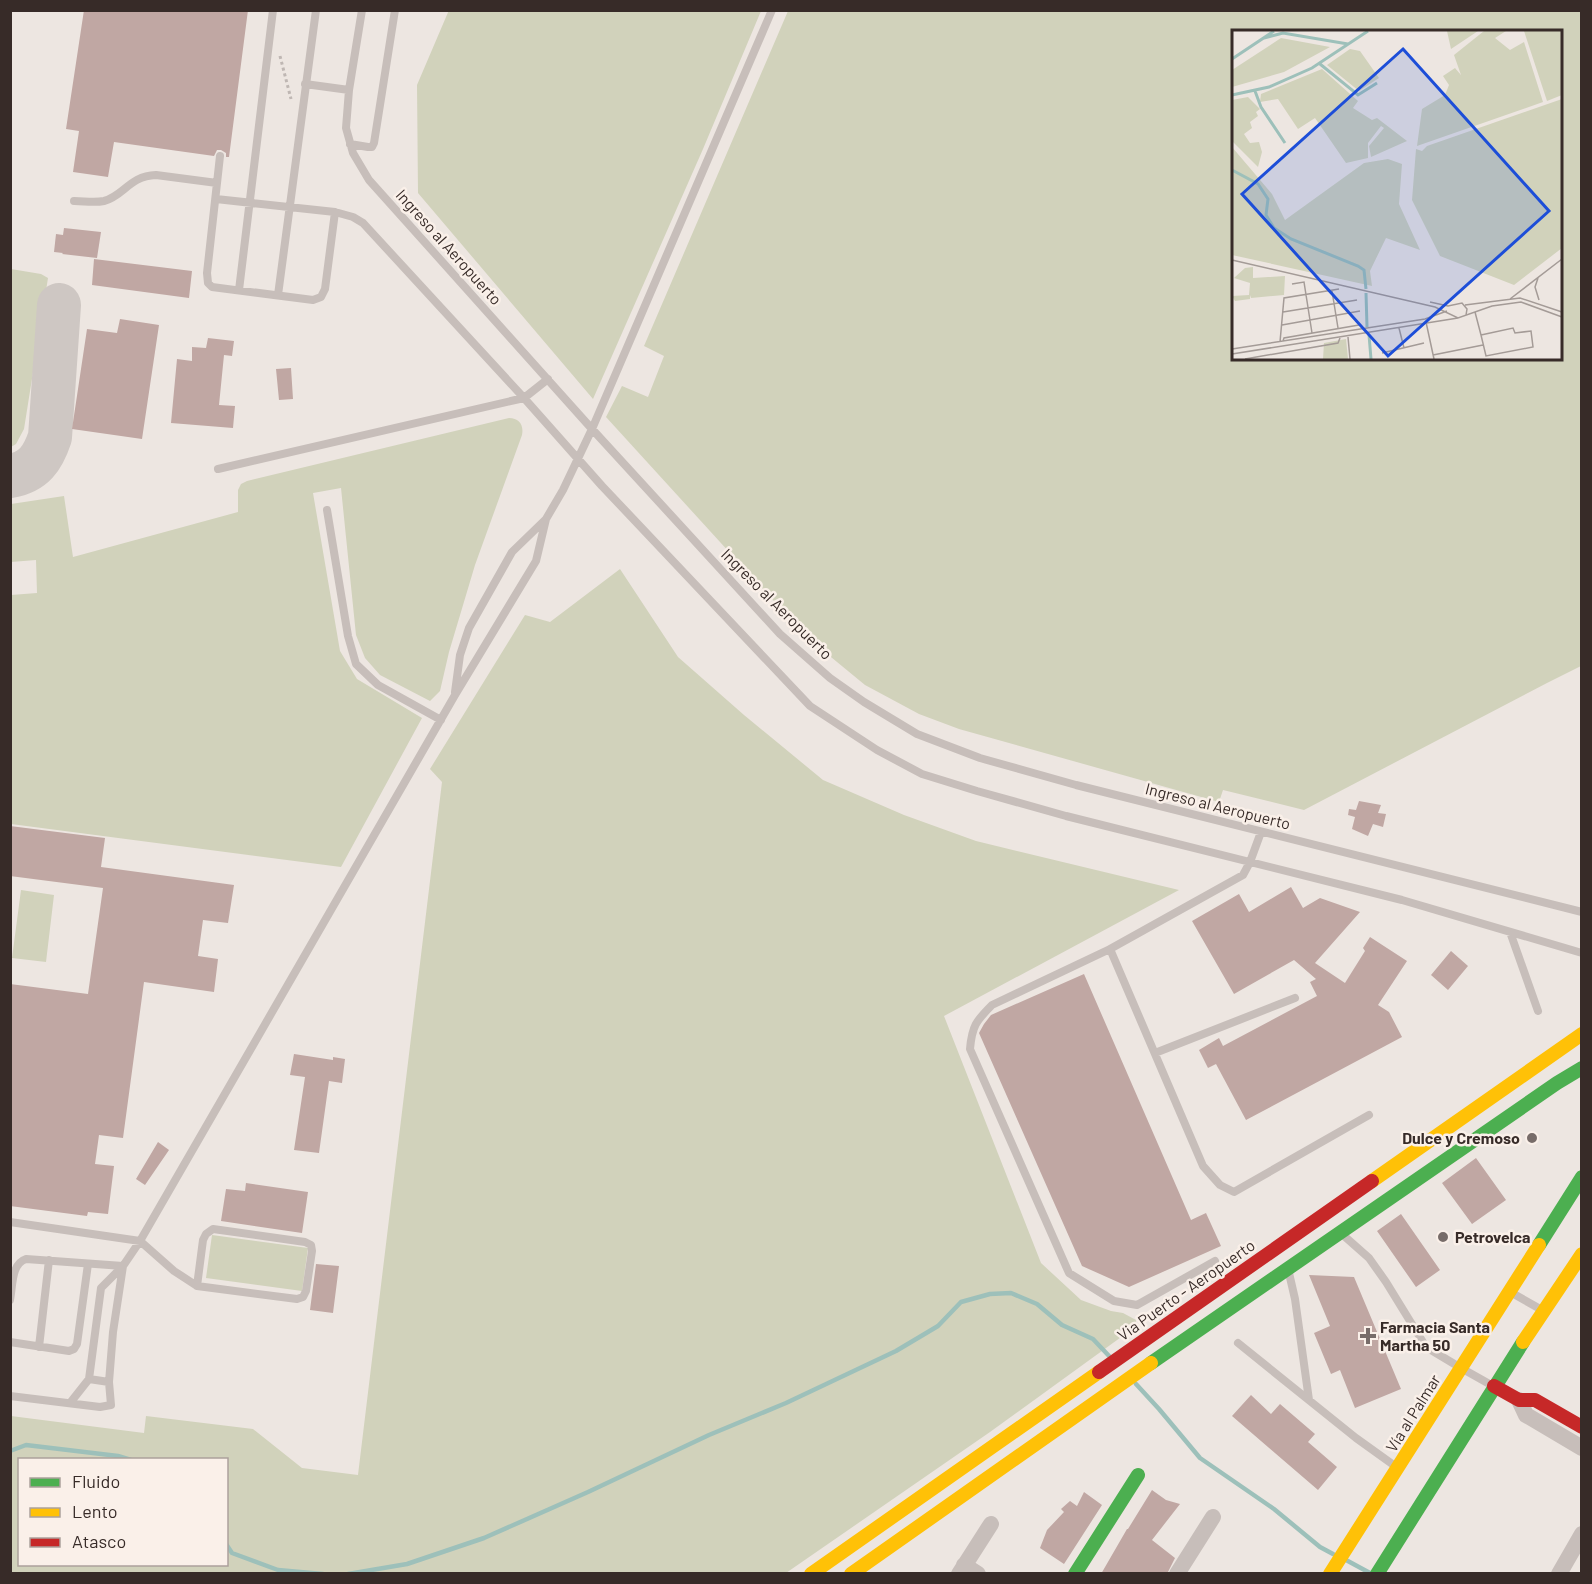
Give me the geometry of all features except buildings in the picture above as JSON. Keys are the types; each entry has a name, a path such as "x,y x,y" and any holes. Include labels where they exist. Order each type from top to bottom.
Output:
{"main road":[{"name":"Via Puerto - Aeropuerto","path":"811,1574 1581,1034"},
{"path":"851,1574 1171,1349 1581,1068"},
{"name":"Vía al Palmar","path":"1330,1574 1510,1291 1576,1200 1581,1178"},
{"path":"1377,1574 1494,1386 1581,1254"},
{"path":"1494,1386 1519,1400 1535,1400 1581,1427"},
{"path":"1075,1574 1138,1475"}],"street":[{"path":"1519,1400 1526,1415 1581,1448"},
{"path":"1176,1574 1213,1516"},
{"path":"967,1571 991,1524"},
{"path":"1566,1571 1581,1534"}],"lane":[{"path":"239,291 273,10"},
{"path":"278,295 316,10"},
{"path":"362,10 349,90 346,128 350,144 368,147 372,147 374,143 395,10"},
{"path":"70,1403 89,1379 101,1288 123,1266 140,1241 455,695 536,561 546,519 592,429 772,10"},
{"path":"305,84 349,90"},
{"name":"Ingreso al Aeropuerto","path":"350,144 358,163 376,189 780,634 830,678 917,735 980,758 1065,782 1581,912"},
{"path":"220,156 207,279 208,283 217,288 313,300 321,297 325,290 335,212"},
{"path":"74,201 105,201 113,198 137,179 147,175 217,183"},
{"path":"216,199 335,212 356,218 363,223 578,459 810,706 877,750 922,774 1066,816 1402,900 1581,953"},
{"path":"218,470 524,398 548,379"},
{"path":"327,510 348,636 356,664 378,685 441,720"},
{"path":"455,695 460,655 469,628 512,552 546,519"},
{"path":"1215,1262 1137,1305 1114,1301 1069,1273 970,1048 972,1030 980,1017 992,1005 1110,949 1243,875 1261,832"},
{"path":"1510,932 1538,1011"},
{"path":"1110,949 1203,1166 1220,1185 1234,1192 1369,1115"},
{"path":"1155,1053 1294,998"},
{"path":"10,1222 140,1241 174,1271 197,1286 297,1299 303,1297 306,1291 311,1245 305,1242 213,1229 206,1234 203,1240 197,1286"},
{"path":"1341,1233 1369,1258 1426,1347 1494,1386"},
{"path":"10,1300 15,1267 20,1261 26,1259 123,1266"},
{"path":"39,1347 49,1260"},
{"path":"10,1342 69,1351 74,1349 77,1344 88,1264"},
{"path":"10,1396 100,1407 111,1405 109,1382 123,1266"},
{"path":"1288,1269 1295,1299 1309,1400"},
{"path":"1510,1291 1542,1311"},
{"path":"1238,1343 1356,1438 1398,1468"},
{"path":"89,1379 109,1382"}],"path":[{"path":"279,51 293,109"}],"green space":[{"path":"449,10 761,11 593,399 418,193 417,85"},
{"path":"788,11 1581,11 1581,666 1304,810 1223,790 1219,802 959,729 919,714 865,685 820,648 772,599 606,417 622,386 648,397 664,356 644,346"},
{"path":"11,269 41,274 48,278 24,429 16,444 11,447"},
{"path":"509,418 516,419 520,423 522,435 475,565 440,691 430,701 380,675 365,658 356,635 341,488 313,493 340,651 357,679 422,718 341,867 11,824 11,595 37,593 36,560 11,562 11,504 64,496 73,557 238,512 238,490 241,484 247,481"},
{"path":"620,569 678,657 823,780 904,815 976,841 1179,890 944,1016 1041,1263 1081,1300 1123,1313 1136,1320 1135,1327 990,1432 786,1573 11,1573 11,1416 144,1433 146,1416 253,1429 302,1468 358,1475 442,782 430,769 525,615 550,622"},
{"path":"21,890 54,895 46,962 12,958"},
{"path":"212,1235 308,1248 302,1291 206,1278"}],"waterway":[{"path":"348,1574 407,1564 484,1538 588,1492 896,1351 938,1326 961,1302 990,1294 1011,1293 1037,1304 1062,1325 1093,1339 1110,1357"},
{"path":"1136,1384 1200,1458 1274,1509 1320,1547 1333,1554"},
{"path":"10,1451 26,1445 124,1458"},
{"path":"228,1547 232,1553 278,1570 323,1574"},
{"path":"1346,1560 1370,1573"}],"taxiway":[{"path":"10,476 25,471 36,463 41,458 50,437 59,305"}],"traffic: fast":[{"path":"1151,1363 1582,1068"},
{"path":"1539,1245 1582,1177"},
{"path":"1377,1574 1523,1342"},
{"path":"1075,1574 1138,1475"}],"traffic: slow":[{"path":"1372,1181 1582,1034"},
{"path":"1330,1574 1539,1245"},
{"path":"1523,1342 1582,1254"},
{"path":"851,1574 1151,1363"},
{"path":"811,1574 1099,1372"}],"traffic: jam":[{"path":"1099,1372 1372,1181"},
{"path":"1494,1386 1519,1400 1535,1400 1582,1427"}],"place":[{"name":"Dulce y Cremoso","path":"1532,1138"},
{"name":"Petrovelca","path":"1443,1237"},
{"name":"Farmacia Santa Martha 50","path":"1368,1336"}]}
